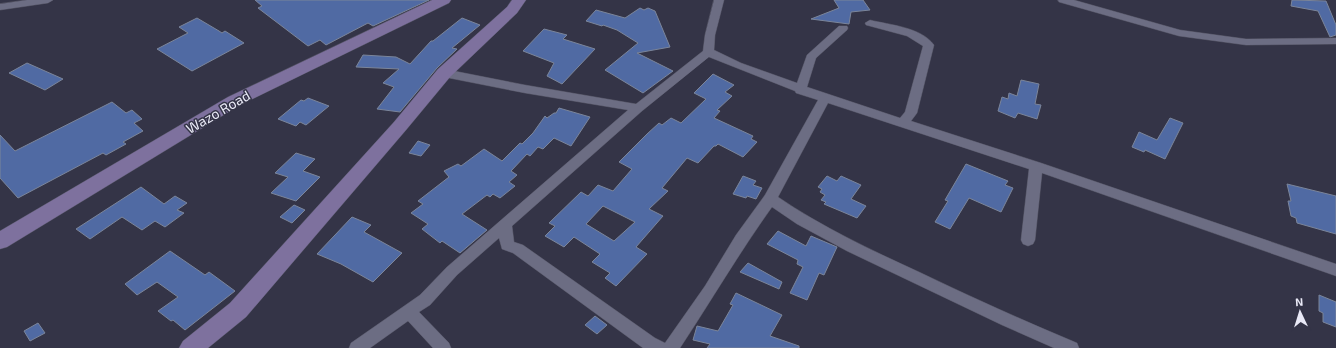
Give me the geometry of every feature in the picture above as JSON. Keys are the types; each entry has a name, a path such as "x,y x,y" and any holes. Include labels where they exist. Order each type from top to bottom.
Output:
{"street":[{"path":"0,7 48,0"},
{"name":"Wazo Road","path":"0,240 234,101 444,0"},
{"path":"191,348 238,310 400,126 444,73 512,10 518,0"},
{"path":"357,348 425,300 452,271 638,108 708,52 710,35 719,0"},
{"path":"1062,0 1179,33 1246,42 1336,41"},
{"path":"870,23 910,34 920,38 929,45 910,112 903,123"},
{"path":"800,90 811,57 843,28"},
{"path":"708,52 736,65 800,90 1036,166 1336,270"},
{"path":"444,73 525,89 638,108"},
{"path":"671,348 710,290 741,239 770,199 825,98"},
{"path":"1028,240 1036,166"},
{"path":"770,199 791,214 832,238 999,318 1071,348"},
{"path":"505,225 507,245 518,249 649,344 660,348"},
{"path":"409,312 443,348"}],"building":[{"path":"255,0 429,0 373,26 368,23 326,45 320,40 308,46 258,8 262,6"},
{"path":"834,0 863,0 870,10 851,12 849,24 811,19 839,8"},
{"path":"1292,0 1326,1 1336,25 1336,35 1330,37 1318,11 1291,6"},
{"path":"640,8 644,10 648,8 655,11 670,47 637,53 673,71 643,93 605,70 638,43 617,30 586,21 596,10 625,18"},
{"path":"197,18 222,33 225,31 244,43 192,71 157,49 188,33 179,27"},
{"path":"462,18 480,25 452,48 457,49 437,68 400,112 377,109 394,87 383,83 399,69 356,67 363,55 396,57 410,64 431,41"},
{"path":"544,29 567,35 563,39 595,49 562,84 547,76 554,63 523,51"},
{"path":"27,63 63,79 45,90 9,73"},
{"path":"713,74 734,85 725,92 732,96 717,110 720,111 714,118 753,136 751,139 757,142 743,157 718,144 714,146 698,163 687,158 662,188 668,191 649,209 663,216 636,247 647,254 616,286 605,278 610,273 592,262 600,254 574,237 564,247 545,236 555,226 549,223 581,192 588,196 598,185 613,191 632,169 619,162 659,123 662,125 671,118 681,123 706,99 694,93","holes":["603,206 635,222 614,241 586,224"]},
{"path":"1021,80 1039,84 1035,104 1041,105 1037,119 1018,113 1015,118 998,111 1002,97 1008,99 1009,93 1017,96"},
{"path":"308,98 329,106 306,125 300,122 296,126 278,119 301,100 304,101"},
{"path":"112,102 126,113 132,110 142,119 134,123 143,131 123,142 126,144 106,155 103,153 18,198 0,178 0,135 15,151"},
{"path":"559,108 590,117 571,146 554,138 543,149 538,147 530,156 527,154 511,171 517,175 509,182 515,186 500,198 493,194 490,197 487,195 462,214 487,230 460,253 442,241 440,243 422,229 428,224 411,213 423,204 418,201 449,177 444,171 458,164 461,166 484,149 502,161 520,143 522,144 533,133 545,116 547,118 556,113"},
{"path":"1170,118 1183,123 1165,159 1145,150 1144,152 1132,147 1139,132 1157,140"},
{"path":"418,141 430,145 421,156 409,153"},
{"path":"296,153 315,159 303,171 320,177 296,201 271,193 288,177 275,173"},
{"path":"966,164 1008,181 1005,185 1013,188 1001,212 969,198 950,229 935,222 948,201 945,200"},
{"path":"743,176 756,181 753,185 762,188 756,199 733,194"},
{"path":"827,176 837,181 841,176 861,185 851,199 866,206 857,218 824,204 826,202 821,200 825,195 820,192 822,189 818,187"},
{"path":"1287,184 1336,196 1336,234 1297,223 1296,218 1291,216 1288,201 1291,201"},
{"path":"141,187 164,204 175,196 187,203 177,210 184,213 165,227 155,221 142,230 122,217 90,239 76,229"},
{"path":"294,205 305,210 292,223 280,217"},
{"path":"352,217 371,225 364,232 402,253 373,282 341,264 317,254"},
{"path":"778,231 806,246 811,236 837,247 824,275 819,273 807,300 790,293 803,267 797,264 798,260 767,244"},
{"path":"170,251 205,275 209,272 235,291 185,330 173,320 171,321 158,311 178,297 157,282 137,295 125,284"},
{"path":"748,263 782,282 779,289 740,272"},
{"path":"736,293 782,315 770,336 799,346 799,348 707,348 710,344 693,340 697,326 718,331 733,305 730,304"},
{"path":"1319,295 1336,302 1336,327 1323,322 1323,313 1319,311"},
{"path":"595,316 607,325 597,334 585,325"},
{"path":"38,323 45,333 30,341 24,331"}]}
